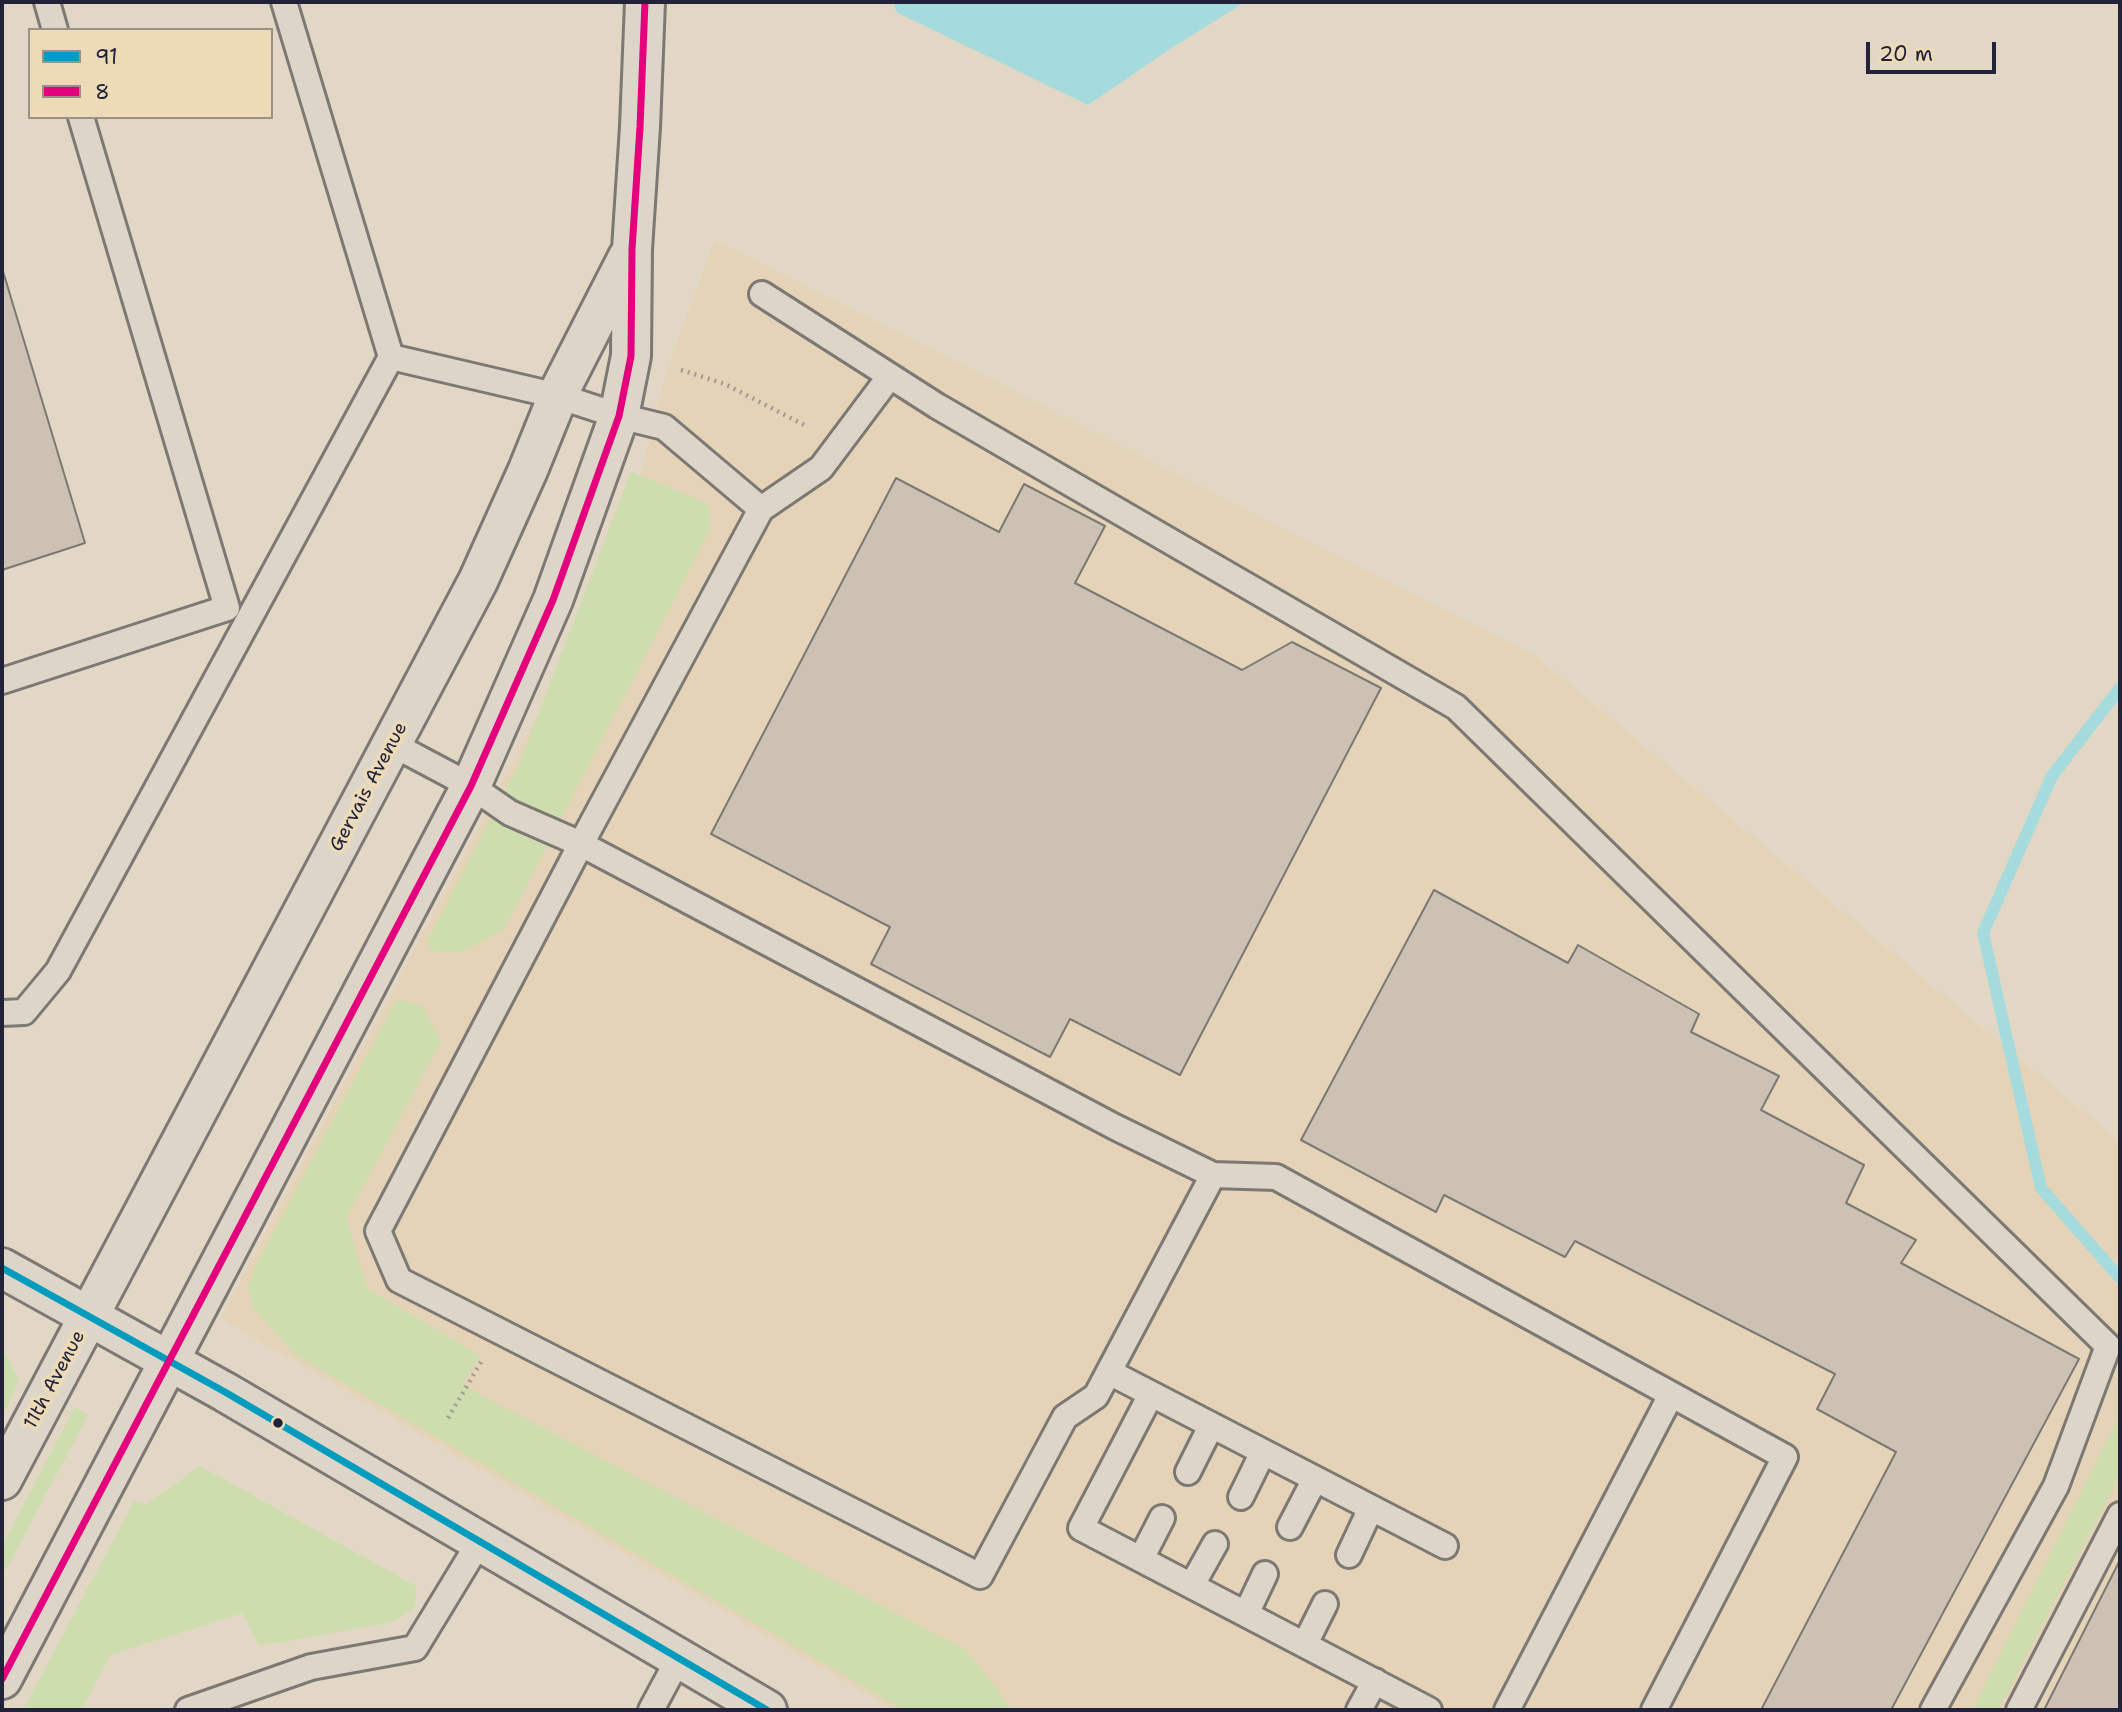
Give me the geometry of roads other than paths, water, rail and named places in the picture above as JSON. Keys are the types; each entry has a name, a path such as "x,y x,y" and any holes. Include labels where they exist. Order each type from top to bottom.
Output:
{"street":[{"name":"Gervais Avenue","path":"169,1362 471,786 553,600 619,416 631,356 632,249 645,2"},
{"name":"Gervais Avenue","path":"89,1317 478,581 558,396 632,249"},
{"path":"2,1268 225,1392 767,1710"},
{"name":"11th Avenue","path":"2,1480 89,1317"},
{"path":"2,1679 169,1362"}],"lane":[{"path":"47,2 54,28"},
{"path":"2,1013 24,1012 58,971 391,357 284,2"},
{"path":"2,681 227,608 82,119"},
{"path":"762,294 937,406 1456,707 2108,1346 2056,1486 1933,1710"},
{"path":"391,357 558,396 664,427 761,509"},
{"path":"890,376 821,468 761,509 378,1231 399,1280 980,1576 1065,1417 1096,1396 1213,1175"},
{"path":"391,744 471,786 510,813 581,844 1213,1175 1276,1177 1785,1457 1654,1710"},
{"path":"1109,1372 1445,1546"},
{"path":"1151,1394 1081,1528 1429,1710"},
{"path":"1507,1710 1671,1395"},
{"path":"1188,1472 1211,1426"},
{"path":"1241,1497 1264,1452"},
{"path":"1290,1527 1315,1479"},
{"path":"1349,1555 1371,1508"},
{"path":"2019,1710 2120,1516"},
{"path":"1141,1559 1162,1518"},
{"path":"188,1710 311,1667 415,1648 480,1541"},
{"path":"1192,1586 1215,1544"},
{"path":"1246,1614 1265,1574"},
{"path":"1305,1644 1325,1604"},
{"path":"650,1710 679,1658"},
{"path":"1359,1710 1375,1681"}],"water":[{"path":"894,2 1245,2 1088,105 896,12"}],"waterway":[{"path":"2120,688 2052,776 1983,933 2041,1188 2120,1278"}]}
